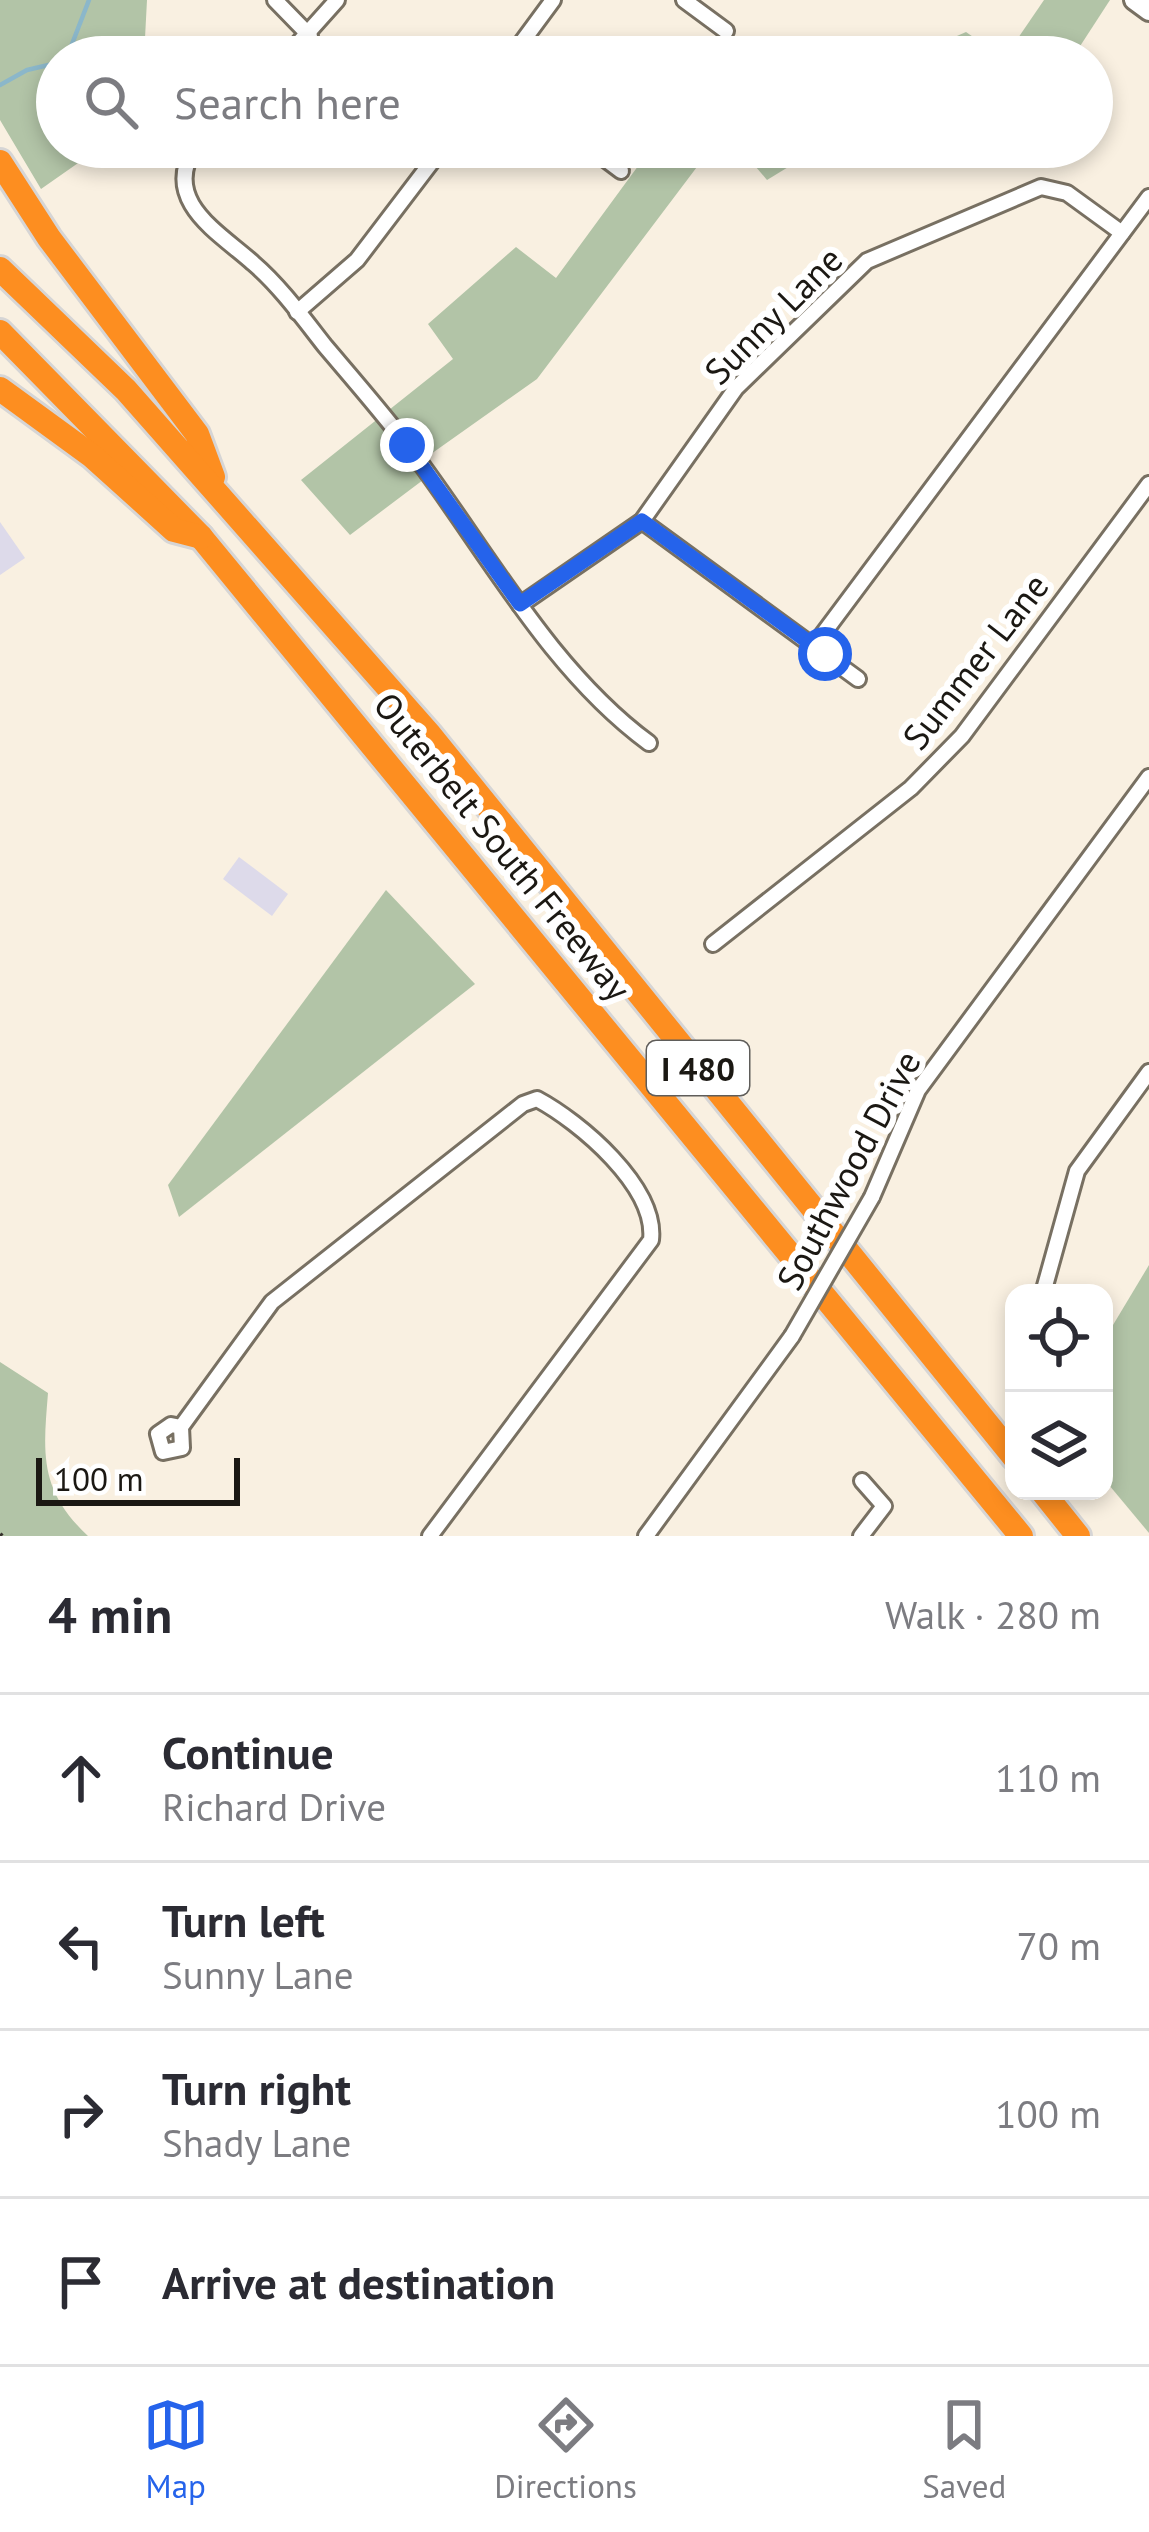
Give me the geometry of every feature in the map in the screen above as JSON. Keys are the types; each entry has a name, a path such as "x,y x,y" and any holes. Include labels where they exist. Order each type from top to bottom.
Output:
{"highway":[{"path":"0,162 49,238 197,434 218,490"},
{"name":"Outerbelt South Freeway","path":"0,269 126,390 430,735 1005,1446"},
{"name":"Outerbelt South Freeway","path":"0,332 201,537 1021,1536"},
{"path":"0,389 76,444 174,530 201,537"},
{"path":"1049,1500 1078,1536"}],"street":[{"path":"275,0 310,36 337,0"},
{"path":"526,36 553,0"},
{"path":"684,0 726,31"},
{"path":"1134,0 1149,11"},
{"path":"188,168 187,197 202,224 255,263 407,445 520,604 620,721 649,743"},
{"path":"297,312 357,260 427,168"},
{"path":"617,168 621,171"},
{"name":"Sunny Lane","path":"520,604 642,521 736,388 867,261 1041,188 1067,193 1122,233"},
{"path":"814,646 1149,197"},
{"name":"Summer Lane","path":"713,944 911,788 962,736 1149,484"},
{"path":"642,521 858,679"},
{"name":"Southwood Drive","path":"646,1536 792,1336 872,1197 918,1090 1149,777"},
{"path":"1046,1284 1077,1171 1149,1072"},
{"path":"181,1426 272,1302 523,1105 537,1099 593,1138 642,1202 653,1223 651,1240 430,1536"},
{"path":"861,1536 884,1505 862,1480"}],"green space":[{"path":"0,0 147,0 145,36 36,36 36,168 71,168 41,189 0,120"},
{"path":"1044,0 1110,0 1087,36 1019,36"},
{"path":"637,168 696,168 537,379 414,466 423,480 350,535 301,480 453,359 428,324 516,247 556,278"},
{"path":"757,168 787,168 767,180"},
{"path":"386,890 475,984 179,1217 168,1185"},
{"path":"1149,1265 1149,1533 1113,1490 1113,1325"},
{"path":"0,1362 48,1393 45,1435 52,1487 88,1536 0,1536"}],"building":[{"path":"0,522 25,558 0,575"},
{"path":"239,857 288,894 272,916 223,879"}],"waterway":[{"path":"75,36 89,0"},
{"path":"0,85 36,68"}],"route":[{"path":"407,445 520,604 642,521 825,654"}]}
